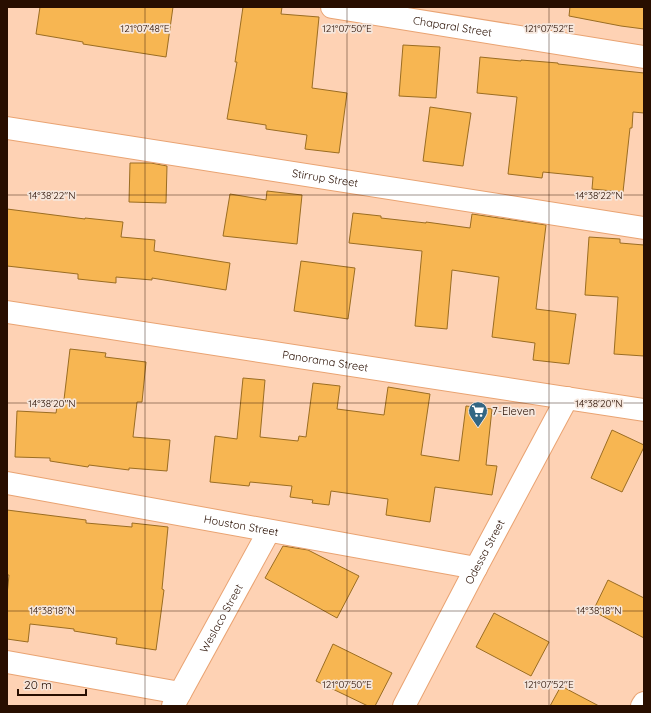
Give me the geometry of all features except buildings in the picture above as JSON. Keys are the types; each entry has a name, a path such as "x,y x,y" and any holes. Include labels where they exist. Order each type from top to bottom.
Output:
{"street":[{"name":"Chaparal Street","path":"332,7 644,57"},
{"name":"Stirrup Street","path":"7,128 644,228"},
{"name":"Panorama Street","path":"7,312 644,410"},
{"name":"Odessa Street","path":"404,706 567,398"},
{"name":"Houston Street","path":"7,483 476,568"},
{"name":"Weslaco Street","path":"176,699 269,531"},
{"path":"7,662 176,699"}],"place":[{"name":"7-Eleven","path":"478,428"}]}
